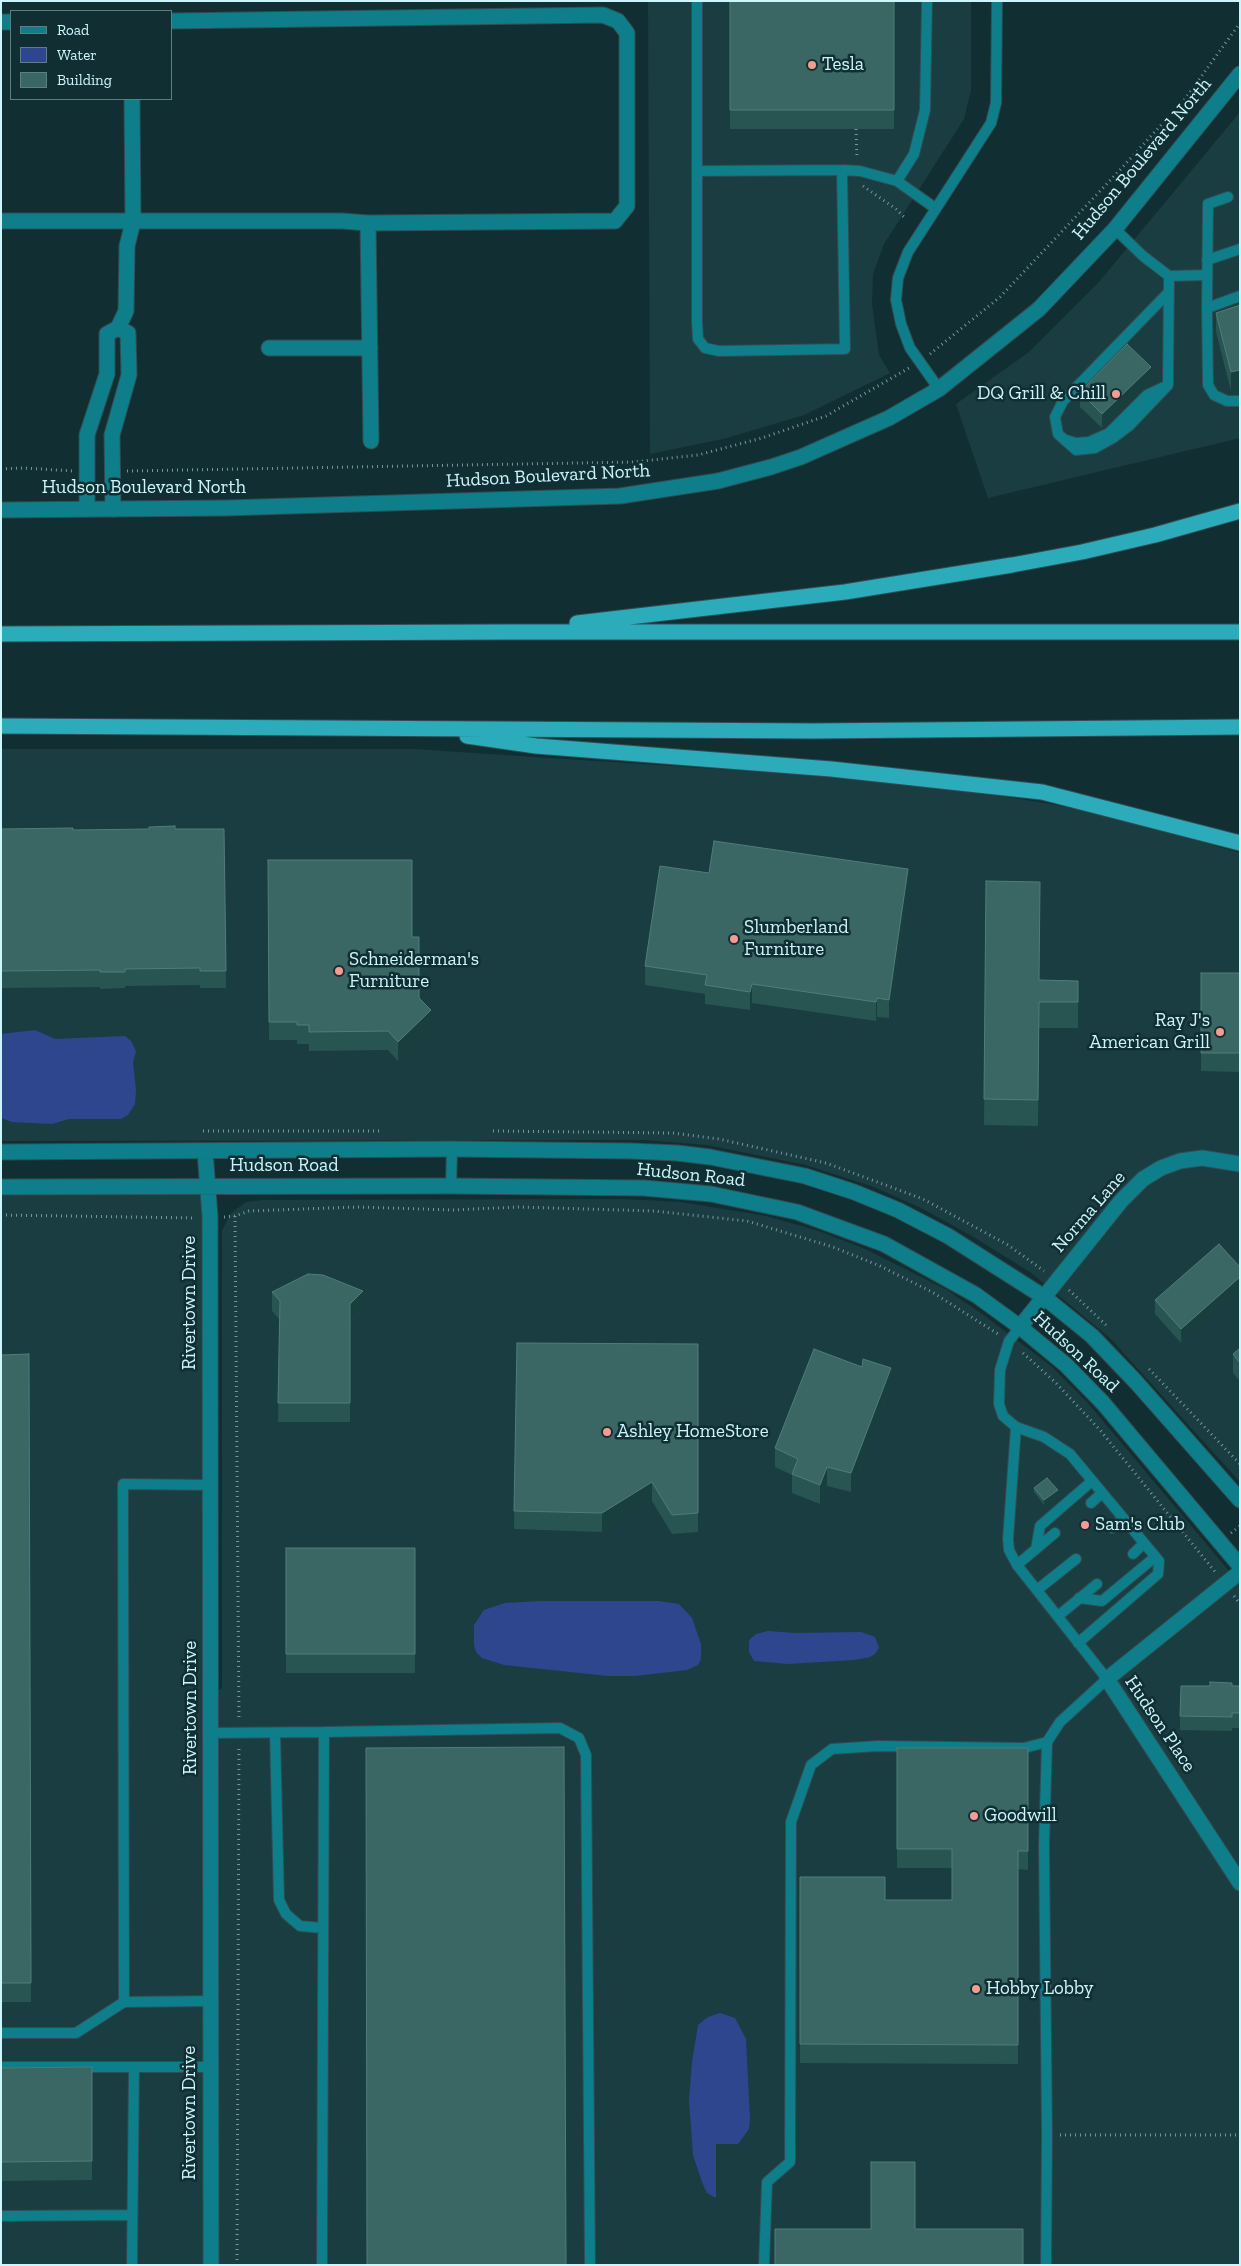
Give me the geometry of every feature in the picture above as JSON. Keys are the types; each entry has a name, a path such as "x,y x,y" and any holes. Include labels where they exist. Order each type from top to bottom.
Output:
{"highway":[{"path":"507,632 845,592 1012,565 1082,552 1155,535 1240,511"},
{"path":"1,634 1240,632"},
{"path":"1,726 823,731 1240,727"},
{"path":"406,727 536,746 831,769 1042,792 1240,843"}],"street":[{"path":"1,221 342,221 368,223 615,221 627,206 627,33 618,22 603,16 172,21"},
{"name":"Hudson Boulevard North","path":"1,510 226,508 620,496 686,487 771,467 802,456 889,418 939,389 1038,309 1115,229 1240,74"},
{"path":"87,509 87,435 107,374 107,334 118,328 126,311 127,246 133,222 132,100"},
{"path":"368,223 371,441"},
{"path":"113,509 112,435 129,375 128,333 118,328"},
{"path":"269,348 370,348"},
{"name":"Hudson Road","path":"1,1152 452,1150 677,1153 805,1176 854,1192 898,1210 972,1250 1044,1296 1092,1336 1117,1362 1240,1500"},
{"name":"Rivertown Drive","path":"205,1151 210,1217 211,2265"},
{"name":"Norma Lane","path":"1020,1327 1121,1201 1143,1179 1161,1168 1180,1161 1209,1158 1240,1164"},
{"name":"Hudson Road","path":"1,1187 452,1186 670,1189 747,1200 797,1212 884,1244 976,1295 1020,1327 1066,1365 1104,1403 1240,1566"},
{"name":"Hudson Place","path":"1240,1572 1107,1680 1240,1883"}],"lane":[{"path":"697,1 698,339 705,348 719,351 845,349 842,170"},
{"path":"897,181 914,154 925,110 927,1"},
{"path":"939,389 910,348 901,324 896,300 898,278 908,252 991,123 996,103 997,1"},
{"path":"697,171 860,171 897,181 935,208"},
{"path":"1228,197 1208,204 1208,385 1214,395 1227,401 1240,401"},
{"path":"1115,229 1143,256 1169,276 1208,275"},
{"path":"1208,260 1240,249"},
{"path":"1168,293 1063,400 1055,418 1058,434 1076,450 1095,448 1129,426 1168,385 1169,276"},
{"path":"1207,308 1240,296"},
{"path":"107,374 129,375"},
{"path":"452,1150 452,1186"},
{"path":"1020,1327 1009,1341 1000,1370 999,1404 1003,1416 1016,1427 1044,1436 1070,1454 1159,1561 1158,1574 1078,1643"},
{"path":"1016,1427 1008,1539 1009,1550 1017,1564 1107,1680 1060,1722 1047,1742 1044,1865 1047,2135 1046,2265"},
{"path":"1036,1549 1040,1526 1092,1481"},
{"path":"124,2002 123,1484 209,1485"},
{"path":"1091,1503 1102,1493"},
{"path":"1112,1528 1123,1518"},
{"path":"1017,1564 1055,1533"},
{"path":"1133,1554 1144,1543"},
{"path":"1079,1598 1102,1601 1155,1556"},
{"path":"1037,1590 1076,1559"},
{"path":"1058,1616 1097,1584"},
{"path":"211,1733 560,1728 579,1738 586,1755 590,2265"},
{"path":"322,2265 324,1732"},
{"path":"275,1733 278,1900 286,1914 300,1926 323,1928"},
{"path":"764,2265 767,2182 790,2162 791,1822 811,1765 832,1749 878,1746 1024,1748 1047,1742"},
{"path":"1,2033 76,2033 124,2002 211,2000"},
{"path":"1,2067 210,2067"},
{"path":"132,2265 134,2067"},
{"path":"1,2216 132,2215"}],"path":[{"path":"1,469 24,468 73,471"},
{"path":"234,1216 249,1211 358,1207 452,1210 519,1207 654,1211 747,1221 816,1241 880,1266 932,1292 1009,1341 1056,1383 1100,1430 1203,1556"},
{"path":"1,1215 177,1220"},
{"path":"1079,1298 1108,1326"},
{"path":"1148,1368 1240,1464"},
{"path":"1047,2135 1240,2135"}],"shaded area":[{"path":"648,1 971,1 971,90 964,119 884,244 873,274 872,304 879,355 890,373 804,415 727,438 650,454"},
{"path":"1240,112 1240,438 988,498 956,404 1029,352 1099,282"},
{"path":"1,749 413,749 838,777 941,786 1062,806 1122,819 1240,853 1240,1482 1110,1338 1030,1272 972,1236 921,1208 874,1187 806,1165 707,1145 645,1140 1,1141"},
{"path":"208,1186 211,1690 222,1689 222,1231 230,1214 246,1202 263,1200 623,1199 681,1202 766,1216 819,1231 865,1249 947,1290 1051,1366 1087,1402 1240,1584 1240,2265 1,2265 1,1187"}],"water":[{"path":"35,1030 55,1039 125,1036 131,1041 136,1051 133,1062 136,1090 135,1104 128,1115 121,1119 69,1119 52,1124 12,1122 1,1118 1,1034"},
{"path":"540,1601 658,1601 679,1604 692,1618 701,1644 701,1659 698,1665 687,1670 635,1676 608,1676 504,1665 482,1658 476,1652 474,1625 484,1610 505,1603"},
{"path":"768,1631 795,1633 861,1632 875,1637 879,1648 870,1657 854,1660 788,1664 754,1661 749,1652 749,1640 756,1634"},
{"path":"720,2013 735,2018 746,2039 750,2119 749,2129 738,2144 716,2144 716,2197 714,2197 707,2193 693,2155 689,2100 692,2062 698,2025 708,2017"}],"building":[{"name":"Tesla","path":"730,1 894,1 894,110 730,110"},
{"path":"1240,305 1240,370 1231,372 1216,313"},
{"path":"1127,344 1151,367 1102,414 1080,392"},
{"path":"175,826 175,829 224,829 226,971 200,971 200,968 125,969 125,972 100,972 100,970 1,971 1,829 149,829 149,827"},
{"path":"714,841 908,869 889,1000 877,998 876,1002 752,984 750,992 705,985 707,975 645,966 660,866 709,873"},
{"path":"268,860 412,860 412,937 419,937 419,998 431,1010 398,1042 388,1031 309,1032 309,1025 297,1025 297,1022 269,1022"},
{"path":"986,881 1040,882 1039,980 1078,981 1078,1002 1039,1002 1038,1100 984,1099"},
{"name":"Ray J's American Grill","path":"1201,973 1240,973 1240,1053 1201,1053"},
{"path":"1219,1244 1240,1267 1240,1277 1181,1329 1155,1300"},
{"path":"308,1274 323,1275 363,1291 350,1304 350,1403 278,1403 280,1301 272,1292"},
{"name":"Ashley HomeStore","path":"517,1343 698,1344 698,1513 672,1515 652,1482 602,1513 514,1511"},
{"path":"1240,1348 1240,1363 1233,1354"},
{"path":"814,1349 862,1367 863,1359 891,1368 851,1473 827,1467 820,1485 792,1474 798,1459 775,1448"},
{"path":"29,1354 31,1983 1,1983 1,1355"},
{"path":"1047,1478 1058,1490 1044,1500 1034,1488"},
{"path":"286,1548 415,1548 415,1654 286,1654"},
{"path":"1210,1682 1232,1683 1232,1686 1240,1686 1240,1713 1232,1713 1232,1717 1180,1716 1181,1686 1210,1686"},
{"path":"564,1747 566,2265 367,2265 366,1748"},
{"path":"897,1748 1028,1748 1028,1851 1018,1851 1018,2045 800,2044 800,1877 885,1877 885,1900 952,1900 952,1849 897,1849"},
{"path":"92,2067 92,2161 1,2162 1,2068"},
{"path":"871,2162 915,2162 915,2229 1023,2229 1023,2265 775,2265 775,2229 871,2229"}],"place":[{"name":"Tesla","path":"812,65"},
{"name":"DQ Grill & Chill","path":"1116,394"},
{"name":"Slumberland Furniture","path":"734,939"},
{"name":"Schneiderman's Furniture","path":"339,971"},
{"name":"Ray J's American Grill","path":"1220,1032"},
{"name":"Ashley HomeStore","path":"607,1432"},
{"name":"Sam's Club","path":"1085,1525"},
{"name":"Goodwill","path":"974,1816"},
{"name":"Hobby Lobby","path":"976,1989"}]}
